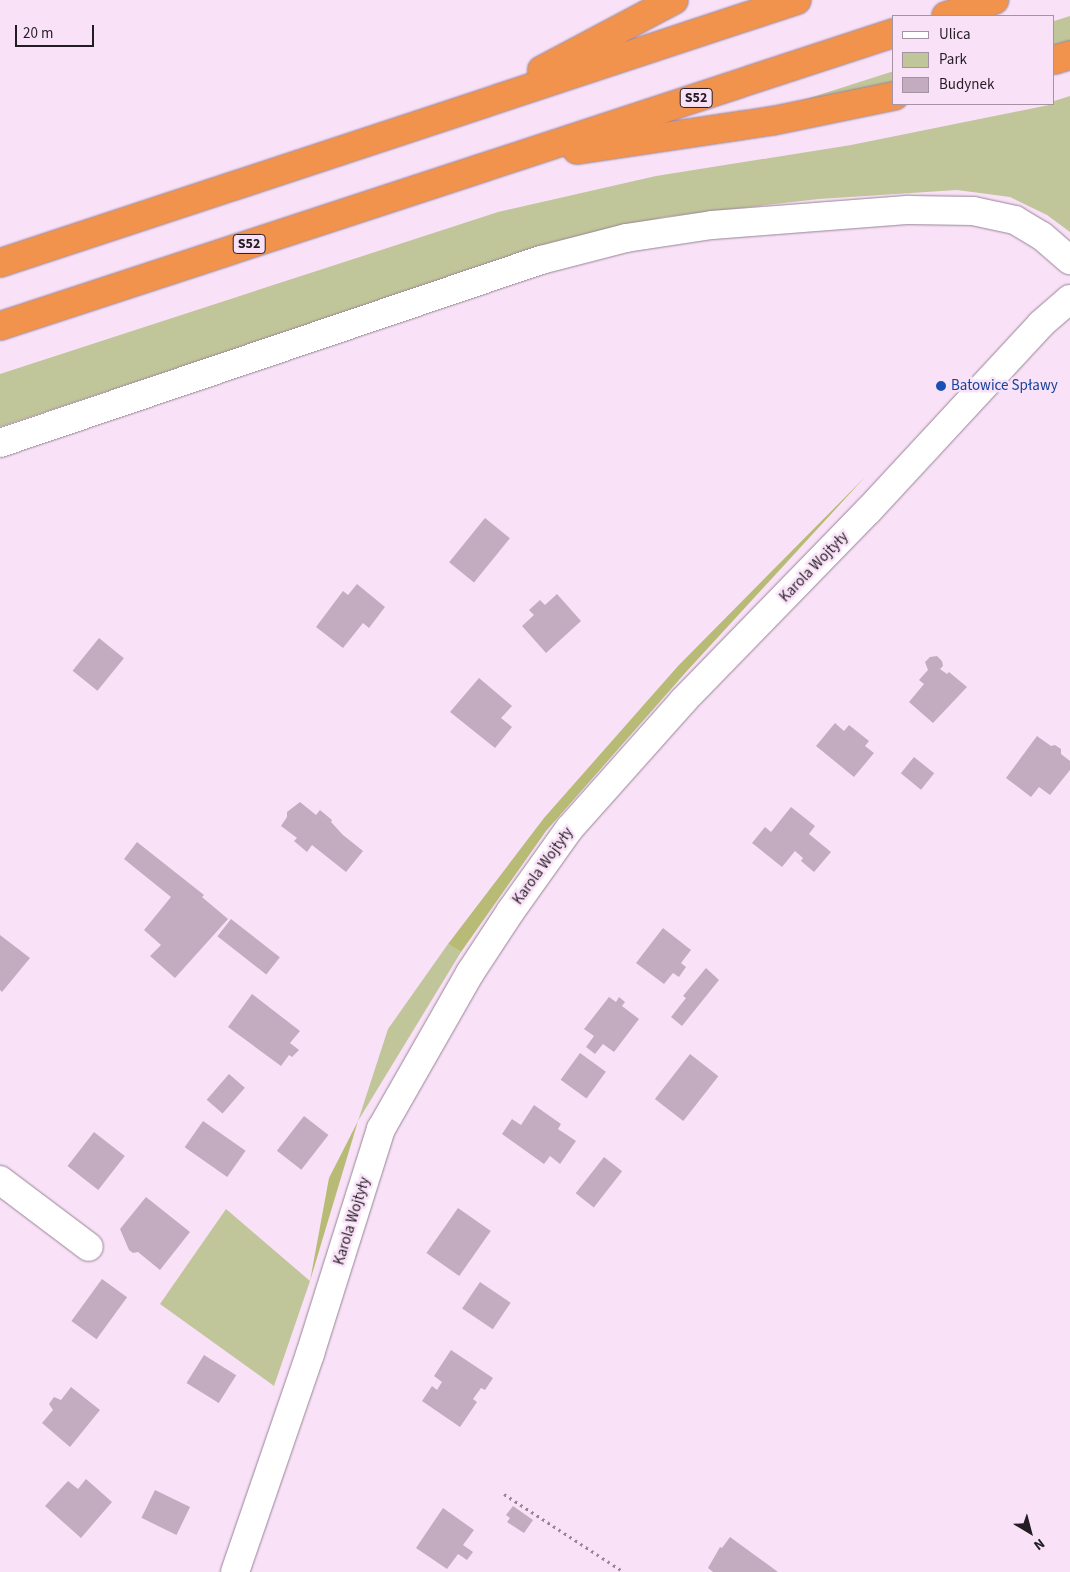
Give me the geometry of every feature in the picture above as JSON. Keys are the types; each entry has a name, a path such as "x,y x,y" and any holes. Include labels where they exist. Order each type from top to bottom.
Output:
{"highway":[{"path":"475,106 674,0"},
{"path":"0,263 797,0"},
{"path":"949,15 994,0"},
{"name":"S52","path":"0,326 892,34"},
{"path":"1055,60 1070,55"},
{"path":"498,162 772,121 892,96"}],"street":[{"path":"0,443 541,260 626,238 712,225 909,210 973,211 1015,220 1042,236 1070,260"},
{"name":"Karola Wojtyły","path":"235,1572 310,1354 381,1129 470,973 510,912 570,828 683,701 868,511 1042,324 1070,299"},
{"path":"0,1180 90,1246"}],"path":[{"path":"504,1494 624,1572"}],"green space":[{"path":"1070,16 1070,41 1055,46 1055,21"},
{"path":"892,72 892,83 778,108"},
{"path":"1070,96 1070,232 1047,215 1010,197 957,190 819,199 664,217 513,256 0,427 0,374 498,212 656,176 851,145 1055,105 1055,101"},
{"path":"866,476 686,672 546,831 461,952 448,944 544,818 678,666"},
{"path":"448,944 461,952 358,1121 388,1029"},
{"path":"358,1121 310,1281 329,1178"},
{"path":"226,1209 310,1281 274,1386 160,1304"}],"building":[{"path":"485,518 510,538 474,582 449,562"},
{"path":"357,584 385,607 369,628 363,623 343,648 316,627 343,591 348,595"},
{"path":"557,594 581,621 546,653 522,626 534,615 529,610 540,600 545,605"},
{"path":"99,638 124,658 97,691 73,671"},
{"path":"937,656 942,661 943,666 940,669 947,674 949,672 967,687 933,723 909,702 924,684 919,680 928,670 925,662 930,657"},
{"path":"479,678 512,706 501,718 512,727 495,748 450,712"},
{"path":"835,723 844,731 849,725 869,741 865,746 874,753 854,777 816,746"},
{"path":"1037,736 1051,746 1055,745 1061,749 1061,754 1070,761 1070,770 1050,795 1039,787 1031,797 1006,778"},
{"path":"914,757 934,773 921,790 901,773"},
{"path":"300,802 316,815 320,810 332,820 331,822 343,835 363,851 346,872 312,845 307,852 294,841 297,838 281,826 287,817 287,812"},
{"path":"791,807 815,826 809,834 831,852 814,872 801,861 803,858 795,851 782,867 752,843 765,827 771,832"},
{"path":"137,842 204,895 202,897 228,919 175,978 150,956 161,945 144,930 171,897 124,859"},
{"path":"231,919 280,957 266,975 217,936"},
{"path":"663,928 691,950 681,963 686,967 679,977 673,973 664,984 636,963"},
{"path":"0,935 30,958 2,992 0,990"},
{"path":"706,968 719,980 682,1026 671,1017 686,998 683,996"},
{"path":"252,994 300,1031 290,1043 299,1050 292,1057 289,1055 281,1066 228,1027"},
{"path":"609,997 616,1002 619,997 625,1002 622,1006 639,1019 614,1052 603,1044 595,1054 586,1047 594,1036 584,1029"},
{"path":"580,1053 606,1072 586,1099 561,1080"},
{"path":"690,1054 718,1076 683,1121 655,1099"},
{"path":"229,1074 245,1088 223,1113 207,1100"},
{"path":"534,1105 561,1124 558,1129 576,1141 560,1164 550,1156 544,1164 502,1134 512,1119 521,1125"},
{"path":"304,1116 328,1135 301,1170 277,1151"},
{"path":"203,1121 246,1151 227,1177 185,1147"},
{"path":"94,1132 125,1156 98,1190 68,1166"},
{"path":"604,1157 622,1171 594,1207 576,1193"},
{"path":"146,1197 190,1232 160,1270 138,1252 133,1253 129,1250 120,1229"},
{"path":"458,1208 491,1231 459,1276 426,1253"},
{"path":"102,1279 127,1297 97,1339 71,1321"},
{"path":"480,1282 511,1303 493,1329 462,1309"},
{"path":"451,1350 493,1378 485,1390 481,1388 473,1399 477,1402 460,1427 422,1401 432,1386 437,1390 442,1382 434,1376"},
{"path":"204,1355 236,1375 219,1403 187,1383"},
{"path":"71,1387 100,1410 70,1447 42,1423 53,1410 49,1404 54,1397 61,1400"},
{"path":"86,1479 112,1502 81,1538 45,1506 68,1481 78,1489"},
{"path":"155,1490 190,1507 176,1535 141,1518"},
{"path":"513,1506 533,1520 524,1533 507,1522 510,1518 506,1515"},
{"path":"443,1508 474,1530 463,1545 473,1552 467,1560 458,1554 447,1569 416,1548"},
{"path":"730,1537 778,1572 713,1572 708,1568 720,1547 722,1548"}],"place":[{"name":"Batowice Spławy","path":"941,386"}]}
